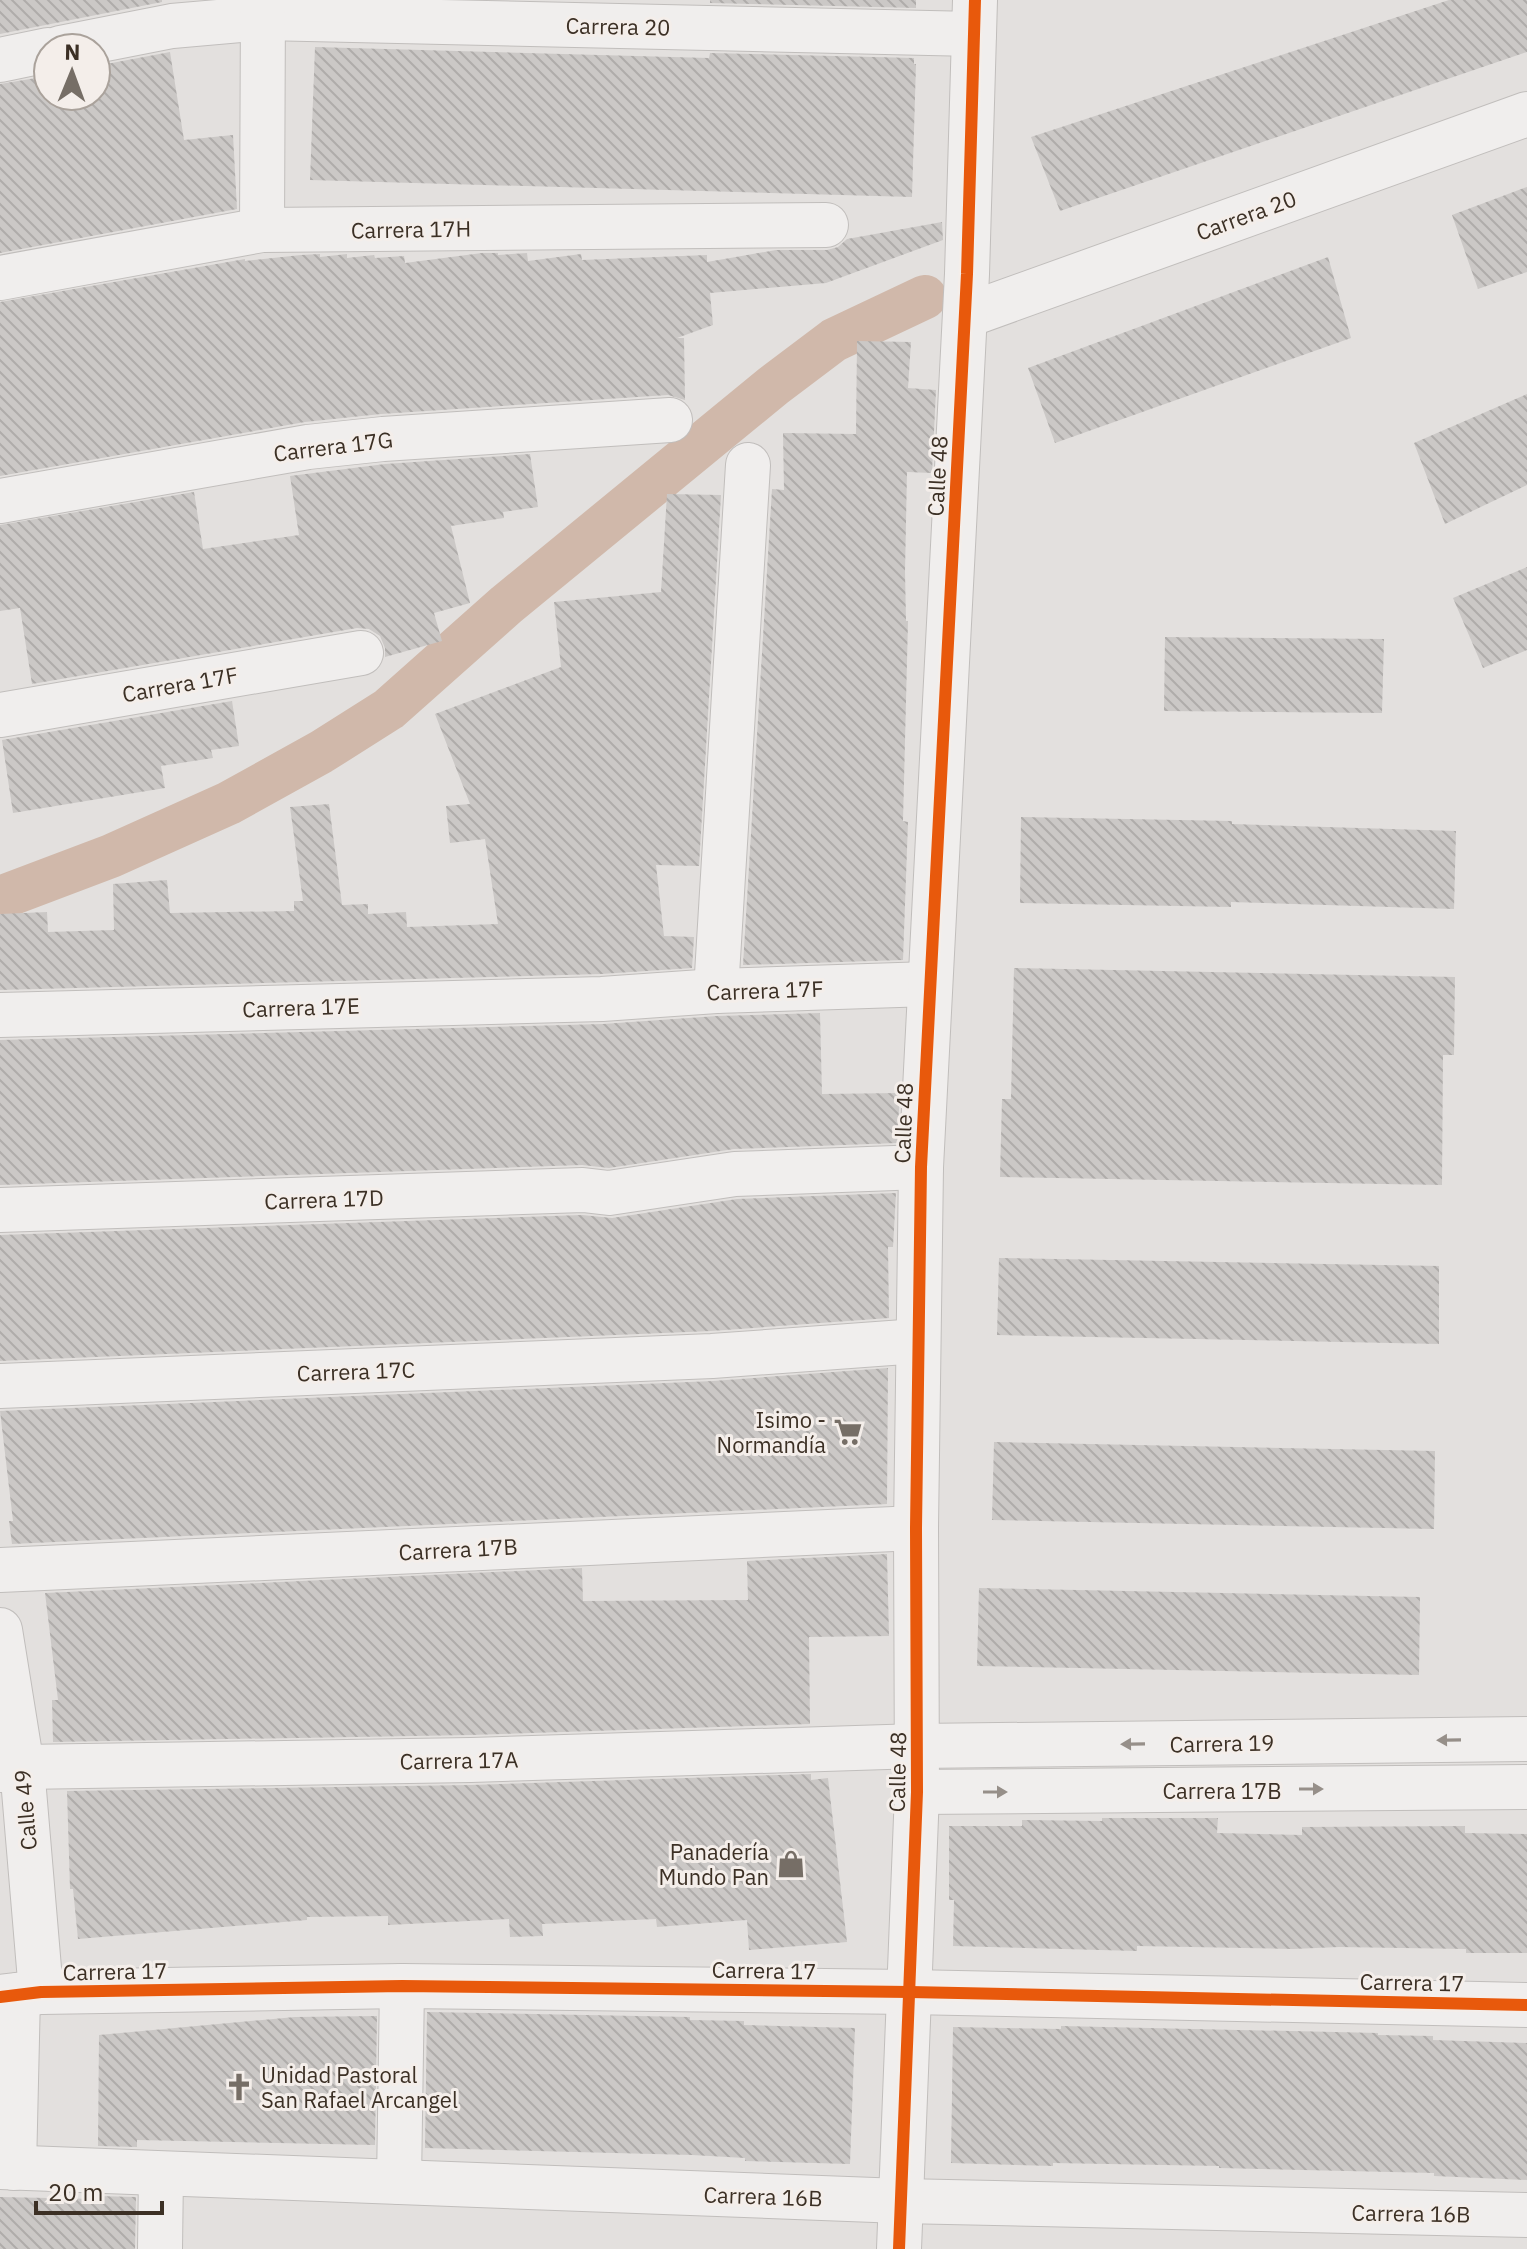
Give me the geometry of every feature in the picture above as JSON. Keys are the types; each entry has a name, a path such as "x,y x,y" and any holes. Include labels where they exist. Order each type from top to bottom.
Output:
{"street":[{"name":"Carrera 20","path":"112,38 263,9 974,17"},
{"path":"262,230 263,9"},
{"name":"Calle 48","path":"899,2249 918,1746 916,1528 921,1167 966,308 974,17"},
{"path":"0,60 32,53"},
{"name":"Carrera 20","path":"966,308 1527,114"},
{"name":"Carrera 17H","path":"0,278 262,230 826,225"},
{"name":"Carrera 17G","path":"0,501 308,447 670,420"},
{"path":"716,991 748,465"},
{"name":"Carrera 17F","path":"0,715 361,653"},
{"name":"Carrera 17F","path":"602,999 716,991 929,984"},
{"name":"Carrera 17E","path":"0,1015 602,999"},
{"name":"Carrera 17D","path":"0,1210 583,1190 609,1193 735,1174 921,1167"},
{"name":"Carrera 17C","path":"0,1386 712,1356 918,1341"},
{"name":"Carrera 17B","path":"0,1570 916,1528"},
{"name":"Calle 49","path":"0,1630 11,1769 20,1995 7,2168"},
{"name":"Carrera 19","path":"918,1746 1527,1739"},
{"name":"Carrera 17A","path":"11,1769 471,1760 918,1746"},
{"name":"Carrera 17B","path":"917,1792 1527,1787"},
{"path":"399,2182 402,1986"},
{"name":"Carrera 17","path":"20,1995 402,1986 910,1992 1527,2005"},
{"name":"Carrera 16B","path":"7,2168 901,2201 1527,2215"},
{"path":"160,2249 161,2174"}],"building":[{"path":"0,0 162,0 162,2 0,34"},
{"path":"710,0 916,0 916,8 710,3"},
{"path":"1449,0 1527,0 1527,52 1060,211 1031,137"},
{"path":"315,47 709,58 710,53 914,58 912,197 310,180"},
{"path":"170,52 184,140 233,135 237,209 0,253 0,84 32,79 32,112 112,112 112,63"},
{"path":"1527,187 1527,272 1478,289 1452,215"},
{"path":"942,222 943,240 826,283 710,293 713,325 677,338 684,338 685,400 668,395 305,422 0,476 0,302 245,259 347,254 347,258 404,256 405,263 482,253 527,253 528,261 581,254 582,260 707,255 707,262 776,250 827,250 838,247 847,239"},
{"path":"1328,257 1351,338 1055,443 1028,368"},
{"path":"857,341 911,342 908,388 936,390 932,473 907,472 905,572 908,621 903,821 908,822 903,960 743,965 772,489 784,490 783,433 856,434"},
{"path":"1527,394 1527,485 1445,524 1414,443"},
{"path":"530,454 538,507 503,512 504,518 451,526 470,603 434,613 442,641 385,657 380,636 369,629 357,628 32,684 20,608 0,611 0,525 194,492 203,549 299,535 290,476 385,464"},
{"path":"667,494 721,495 699,866 656,865 664,936 694,937 692,968 601,974 0,990 0,914 47,912 48,932 114,930 113,884 167,880 170,913 294,911 294,901 303,901 290,807 329,804 342,905 368,904 368,914 406,912 407,927 498,924 485,839 450,843 446,806 470,804 435,714 561,667 554,602 661,592"},
{"path":"1527,567 1527,650 1483,668 1453,598"},
{"path":"1165,637 1384,639 1382,713 1164,711"},
{"path":"232,701 239,746 211,750 213,758 161,766 165,788 13,813 2,740"},
{"path":"1021,817 1232,821 1232,824 1456,831 1454,909 1231,902 1231,907 1020,903"},
{"path":"1014,968 1455,977 1454,1055 1443,1055 1442,1185 1000,1177 1002,1099 1011,1099"},
{"path":"820,1013 822,1094 900,1093 897,1143 734,1149 609,1168 582,1165 0,1185 0,1040 603,1024"},
{"path":"896,1193 893,1247 888,1247 889,1318 711,1331 0,1361 0,1235 582,1215 612,1218 737,1199"},
{"path":"999,1258 1439,1266 1439,1344 997,1335"},
{"path":"888,1368 887,1504 12,1544 9,1521 13,1521 0,1411 713,1381"},
{"path":"994,1442 1435,1451 1434,1529 992,1520"},
{"path":"887,1554 889,1636 809,1637 810,1724 470,1735 53,1742 52,1700 58,1700 45,1593 582,1568 583,1601 748,1600 747,1561"},
{"path":"979,1588 1420,1597 1419,1675 977,1666"},
{"path":"811,1774 811,1780 828,1778 847,1942 749,1950 747,1920 657,1927 656,1919 542,1924 543,1936 510,1937 509,1919 388,1925 388,1916 307,1917 307,1920 78,1939 73,1889 70,1889 67,1791 471,1785"},
{"path":"1102,1818 1218,1818 1217,1833 1302,1835 1302,1827 1465,1826 1465,1833 1527,1834 1527,1953 1339,1947 1137,1946 1137,1951 953,1946 954,1900 949,1900 949,1826 1022,1826 1022,1820 1102,1821"},
{"path":"427,2012 690,2017 690,2020 744,2021 744,2025 855,2028 850,2164 745,2161 745,2158 692,2155 425,2148"},
{"name":"Unidad Pastoral San Rafael Arcangel","path":"377,2016 375,2145 137,2140 137,2147 98,2146 99,2035 295,2017"},
{"path":"1061,2026 1378,2033 1433,2036 1433,2040 1527,2043 1527,2180 1434,2176 1434,2173 1219,2166 951,2163 953,2027 1061,2029"},
{"path":"97,2196 136,2197 135,2249 0,2249 0,2197 97,2199"}],"waterway":[{"path":"0,898 111,856 229,803 321,752 389,709 506,605 773,386 834,340 925,297"}],"cycle path":[{"path":"899,2249 917,1792 916,1528 921,1167 967,274 975,0"},
{"path":"0,1997 41,1992 402,1986 910,1992 1527,2005"}],"place":[{"name":"Isimo - Normandía","path":"848,1432"},
{"name":"Panadería Mundo Pan","path":"791,1864"},
{"name":"Unidad Pastoral San Rafael Arcangel","path":"239,2087"}]}
